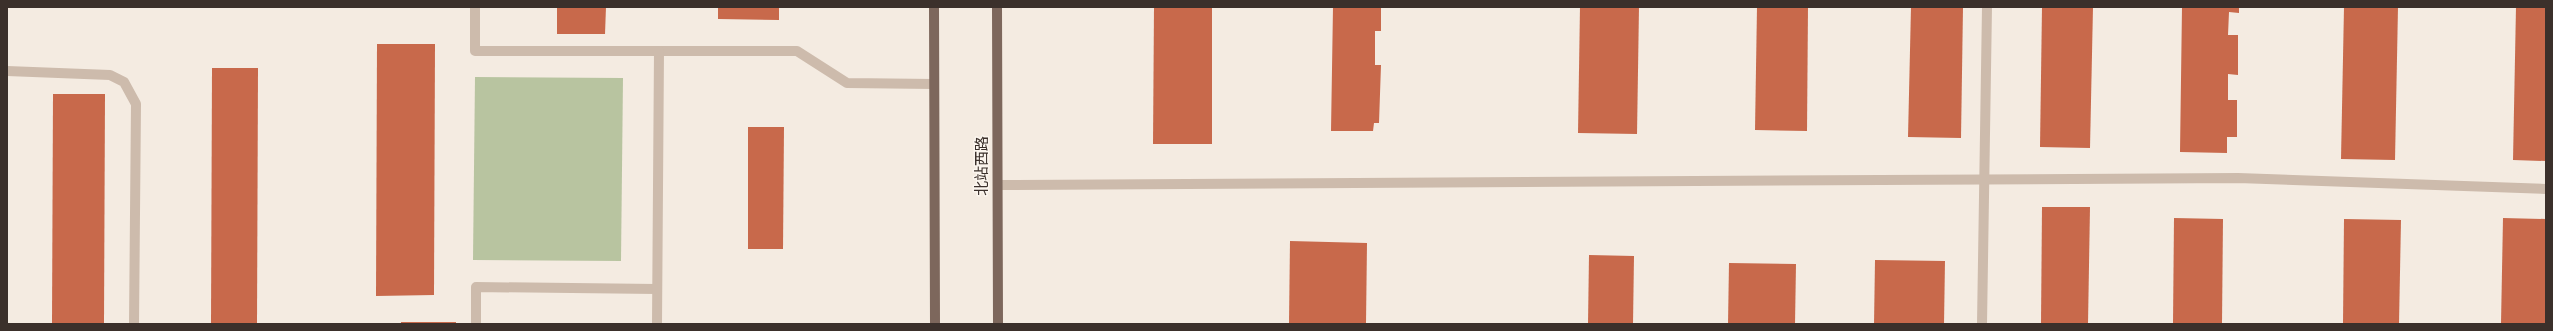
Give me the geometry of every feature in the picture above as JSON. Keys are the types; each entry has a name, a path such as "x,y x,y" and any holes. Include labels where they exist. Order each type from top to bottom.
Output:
{"main road":[{"path":"934,7 935,324"},
{"name":"北站西路","path":"997,7 998,324"}],"lane":[{"path":"475,7 475,51 797,51 847,83 934,84"},
{"path":"1982,324 1988,7"},
{"path":"657,324 659,51"},
{"path":"7,71 110,75 124,82 136,104 134,324"},
{"path":"998,185 2238,178 2546,189"},
{"path":"476,324 476,287 657,289"}],"green space":[{"path":"475,77 623,78 621,261 473,260"}],"building":[{"path":"557,7 606,7 605,34 557,34"},
{"path":"718,7 779,7 779,20 718,19"},
{"path":"1154,7 1212,7 1212,144 1153,144"},
{"path":"1333,7 1381,7 1381,31 1375,31 1375,65 1381,65 1379,123 1374,123 1373,131 1331,131"},
{"path":"1580,7 1639,7 1637,134 1578,133"},
{"path":"1757,7 1808,7 1807,131 1755,130"},
{"path":"1911,7 1963,7 1961,138 1908,137"},
{"path":"2042,7 2093,7 2090,148 2040,147"},
{"path":"2182,7 2239,7 2239,13 2229,12 2228,35 2238,35 2238,75 2228,74 2228,100 2237,100 2237,137 2227,137 2227,153 2180,152"},
{"path":"2344,7 2398,7 2395,160 2341,159"},
{"path":"2516,7 2546,7 2546,161 2513,160"},
{"path":"377,44 435,44 434,295 376,296"},
{"path":"212,68 258,68 257,324 211,324"},
{"path":"53,94 105,94 104,324 52,324"},
{"path":"748,127 784,127 783,249 748,249"},
{"path":"2042,207 2090,207 2088,324 2041,324"},
{"path":"2174,218 2223,219 2222,324 2173,324"},
{"path":"2503,218 2546,219 2546,324 2501,324"},
{"path":"2344,219 2401,220 2399,324 2343,324"},
{"path":"1290,241 1367,243 1366,324 1289,324"},
{"path":"1589,255 1634,256 1633,324 1588,324"},
{"path":"1875,260 1945,261 1944,324 1874,324"},
{"path":"1729,263 1796,264 1795,324 1728,324"},
{"path":"401,322 456,322 456,324 401,324"}]}
